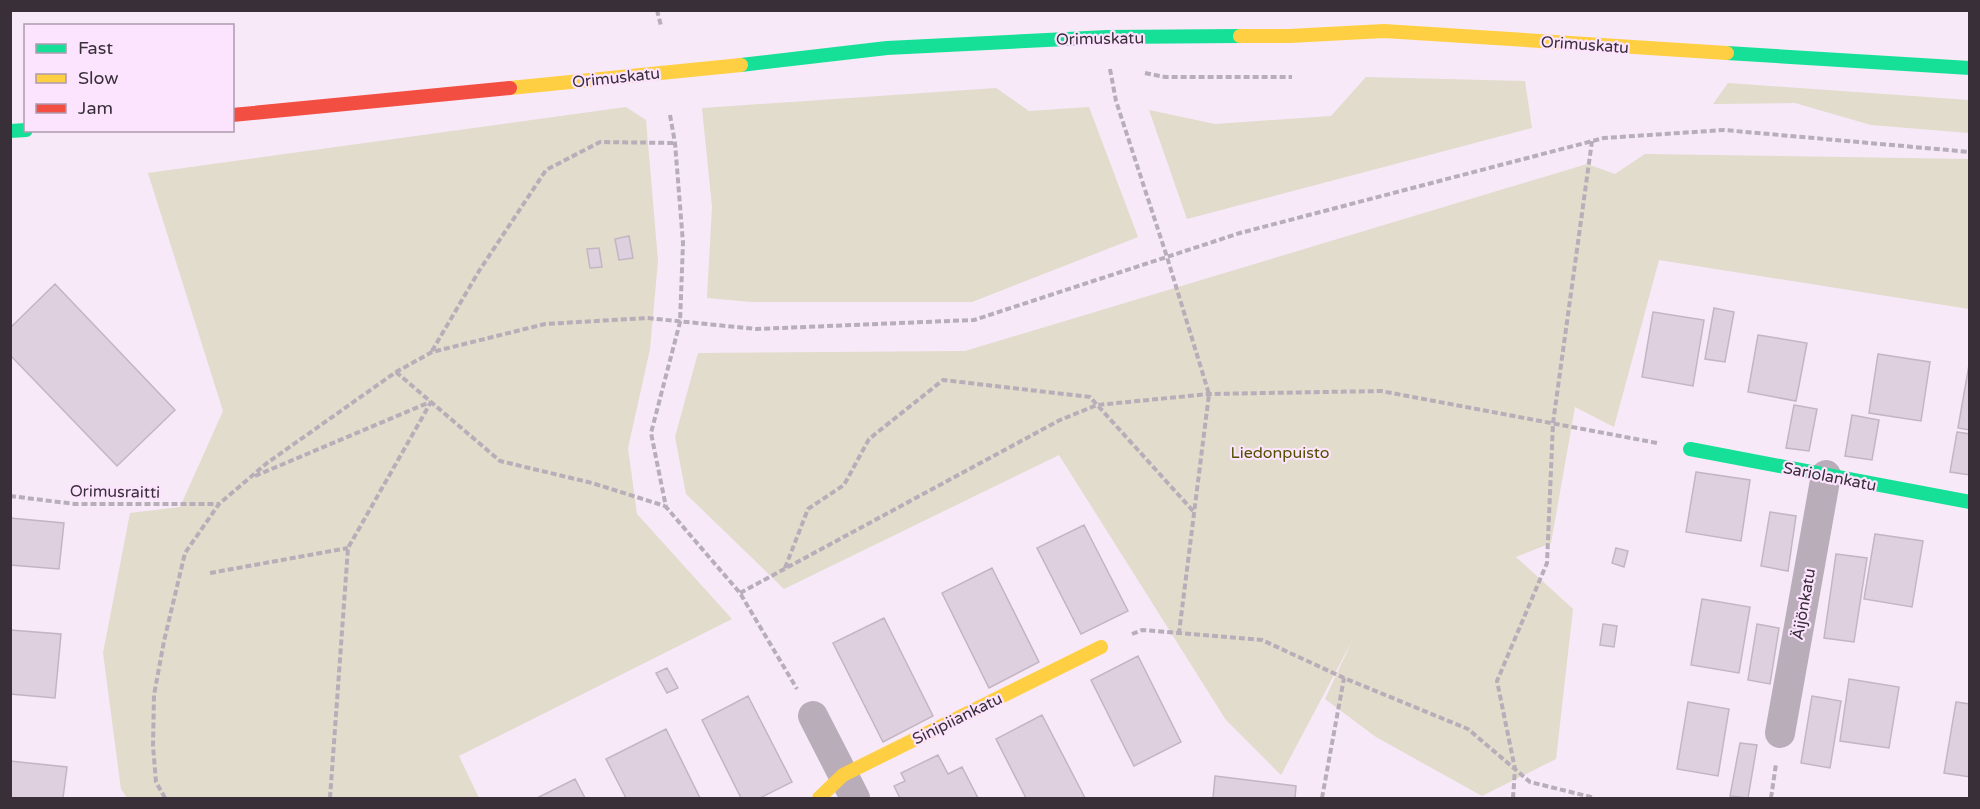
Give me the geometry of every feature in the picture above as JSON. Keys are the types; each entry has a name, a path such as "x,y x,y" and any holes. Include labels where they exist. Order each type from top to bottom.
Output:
{"main road":[{"path":"1107,19 1107,36"},
{"name":"Orimuskatu","path":"234,115 749,64 887,48 1107,36 1289,36 1384,31 1970,68"},
{"name":"Sariolankatu","path":"1690,449 1970,502"},
{"name":"Sinipiiankatu","path":"819,798 849,787 1101,647"}],"street":[{"name":"Äijönkatu","path":"1780,733 1827,476"},
{"path":"813,716 849,787"}],"path":[{"path":"657,10 661,26"},
{"path":"1109,67 1116,101 1209,394 1179,633"},
{"path":"1166,77 1292,77"},
{"path":"670,115 675,143 683,243 680,322 651,434 666,507 740,593 813,716"},
{"path":"165,798 156,782 153,746 154,695 185,553 219,504 249,479 396,372 432,352 545,324 647,318 756,329 974,320 1240,233 1604,138 1724,130 1970,152"},
{"path":"1513,798 1515,769 1497,681 1547,563 1553,423 1592,141"},
{"path":"432,352 479,271 546,170 600,142 675,143"},
{"path":"396,372 500,461 592,483 666,507"},
{"path":"785,568 808,509 844,485 869,439 943,380 1090,397 1195,512"},
{"path":"740,593 1060,420 1097,405 1209,394 1381,391 1690,449"},
{"path":"249,479 431,402"},
{"path":"330,798 348,548 431,402"},
{"name":"Orimusraitti","path":"10,496 75,504 219,504"},
{"path":"210,573 348,548"},
{"path":"1101,647 1142,630 1262,640 1344,678 1468,729 1530,782 1594,798"},
{"path":"1322,798 1344,678"}],"green space":[{"path":"1366,77 1525,81 1532,128 1187,219 1149,110 1215,124 1331,116"},
{"path":"1728,83 1969,100 1969,133 1871,125 1795,103 1713,104"},
{"path":"996,88 1029,111 1089,107 1138,237 972,302 752,302 707,298 712,207 702,108"},
{"path":"626,107 646,120 658,261 650,349 628,448 637,514 732,619 459,756 479,798 127,798 121,789 103,653 130,513 180,507 223,411 148,173"},
{"name":"Liedonpuisto","path":"1645,154 1969,159 1969,309 1659,260 1614,427 1575,407 1551,543 1516,557 1573,609 1556,759 1482,796 1376,737 1325,699 1352,641 1281,775 1226,720 1059,455 784,589 686,494 675,437 698,353 965,351 1587,164 1615,174"}],"building":[{"path":"629,236 633,258 619,260 615,239"},
{"path":"599,248 602,267 590,268 587,249"},
{"path":"55,284 175,410 117,466 10,355 10,328"},
{"path":"1714,308 1734,312 1725,362 1705,359"},
{"path":"1653,312 1704,320 1693,386 1642,377"},
{"path":"1758,335 1807,343 1796,401 1748,392"},
{"path":"1878,354 1930,362 1921,421 1869,413"},
{"path":"1970,365 1970,430 1958,428"},
{"path":"1794,405 1817,409 1809,451 1786,448"},
{"path":"1852,415 1879,420 1872,460 1845,456"},
{"path":"1957,432 1970,434 1970,475 1950,472"},
{"path":"1696,472 1750,480 1741,541 1686,532"},
{"path":"1770,512 1796,516 1788,571 1761,566"},
{"path":"10,518 64,523 59,569 10,565"},
{"path":"1084,525 1128,611 1081,634 1037,548"},
{"path":"1875,534 1923,541 1912,607 1864,599"},
{"path":"1616,548 1628,551 1624,567 1612,563"},
{"path":"1836,554 1867,558 1854,642 1824,638"},
{"path":"992,568 1039,662 989,688 942,593"},
{"path":"1702,599 1750,607 1739,673 1691,665"},
{"path":"884,618 933,716 883,742 833,643"},
{"path":"1603,624 1617,626 1614,647 1600,645"},
{"path":"1757,624 1779,628 1770,684 1748,680"},
{"path":"10,630 61,634 55,698 10,694"},
{"path":"1138,656 1181,742 1134,766 1091,680"},
{"path":"667,668 678,688 667,693 656,673"},
{"path":"1849,679 1899,687 1889,748 1840,741"},
{"path":"748,696 792,782 760,798 741,798 702,720"},
{"path":"1812,696 1841,701 1830,768 1801,763"},
{"path":"1688,702 1729,709 1718,776 1677,769"},
{"path":"1956,702 1970,704 1970,777 1944,773"},
{"path":"1042,715 1085,798 1026,798 996,739"},
{"path":"666,729 700,798 626,798 606,759"},
{"path":"1740,743 1757,745 1748,798 1730,796"},
{"path":"938,755 948,774 962,767 978,798 900,798 894,786 905,781 901,773"},
{"path":"10,761 67,767 63,798 10,798"},
{"path":"1215,776 1296,786 1295,798 1213,798"},
{"path":"575,779 585,798 537,798"}],"traffic: fast":[{"path":"741,65 887,48 1107,37 1240,36"},
{"path":"1727,53 1970,68"},
{"path":"10,131 24,130"},
{"path":"1690,449 1970,502"}],"traffic: slow":[{"path":"1240,36 1384,31 1727,53"},
{"path":"510,88 741,65"},
{"path":"819,798 843,775 1101,647"}],"traffic: jam":[{"path":"234,115 510,88"}]}
